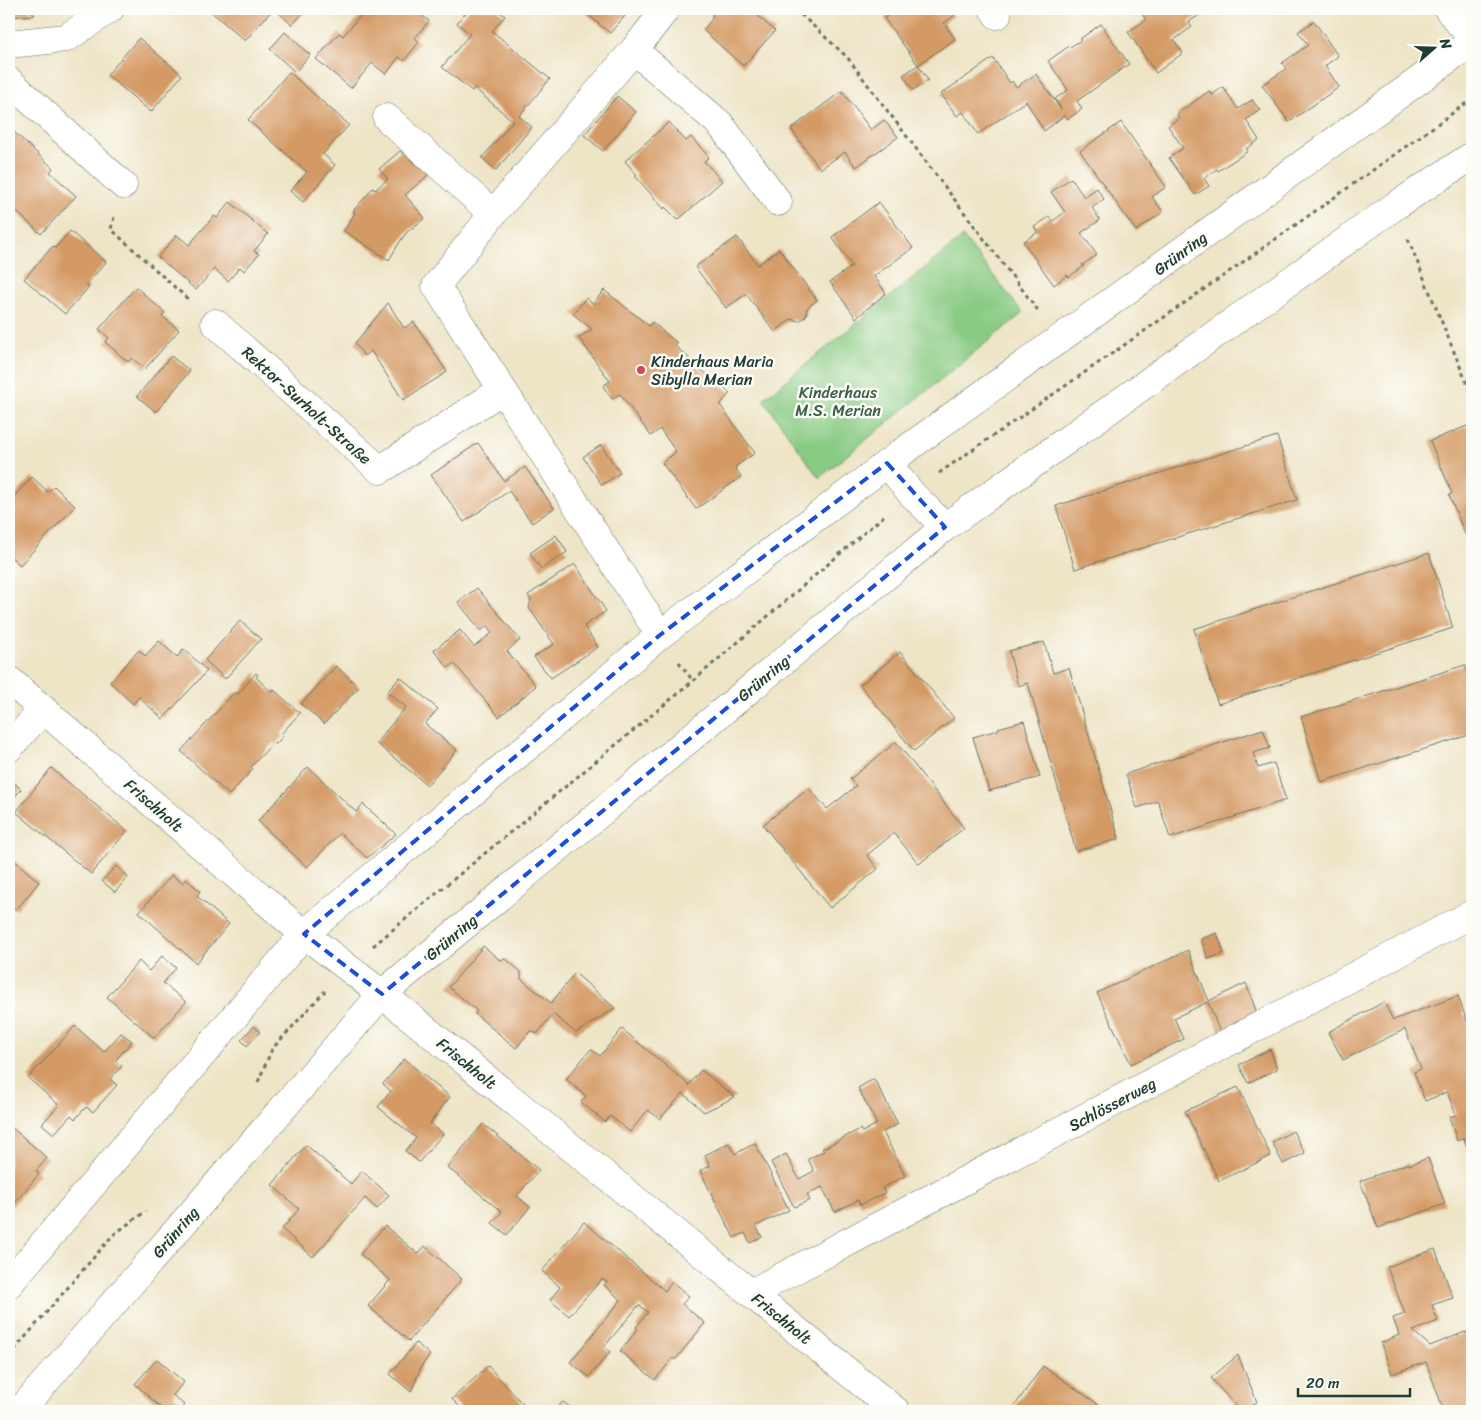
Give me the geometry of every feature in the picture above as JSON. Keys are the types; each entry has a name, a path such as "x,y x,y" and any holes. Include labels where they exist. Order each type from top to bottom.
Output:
{"street":[{"path":"9,44 66,38 110,9"},
{"path":"660,635 436,286 493,214 634,50 666,9"},
{"path":"1448,9 1472,40"},
{"name":"Grünring","path":"9,1284 304,934 660,635 887,463 1060,340 1472,40"},
{"path":"634,50 720,124 778,202"},
{"path":"9,82 123,185"},
{"path":"387,118 493,214"},
{"name":"Grünring","path":"20,1411 382,994 945,527 1395,206 1472,156"},
{"name":"Rektor-Surholt-Straße","path":"215,323 380,470 502,390"},
{"path":"887,463 910,493 945,527"},
{"name":"Frischholt","path":"9,680 304,934 382,994 896,1411"},
{"path":"9,748 42,709"},
{"name":"Schlösserweg","path":"751,1293 1472,914"}],"path":[{"path":"795,9 847,57 1060,340"},
{"path":"1370,172 1395,206 1472,396"},
{"path":"123,185 111,229 215,323"}],"highlighted area":[{"path":"887,463 945,527 382,994 304,934 660,635"}],"green space":[{"name":"Kinderhaus M.S. Merian","path":"963,237 1023,313 819,478 763,399"}],"building":[{"path":"9,9 28,9 35,15 9,17"},
{"path":"208,9 273,9 245,41"},
{"path":"281,9 307,9 292,25 278,12"},
{"path":"366,9 414,9 429,21 415,38 419,42 404,61 399,57 386,74 372,63 351,88 316,59 339,33 343,36"},
{"path":"469,9 496,9 505,16 492,31 550,79 519,116 532,127 496,170 482,158 513,121 474,88 472,91 442,67 470,34 457,23"},
{"path":"590,9 631,9 610,33 587,14"},
{"path":"721,9 750,9 775,31 743,66 703,30 712,19 712,13 718,12"},
{"path":"897,9 948,9 954,16 944,23 955,39 918,65 884,18"},
{"path":"1139,9 1208,9 1189,22 1192,27 1174,40 1183,53 1156,73 1128,32 1146,20"},
{"path":"1314,21 1338,56 1325,66 1339,87 1289,122 1262,85 1286,69 1282,63 1308,45 1298,32"},
{"path":"1101,24 1129,64 1077,101 1082,109 1068,119 1065,115 1044,131 1026,101 978,134 963,112 957,116 941,94 993,58 1010,83 1012,81 1016,87 1036,74 1061,109 1055,99 1068,90 1048,61 1081,40"},
{"path":"285,32 310,55 295,72 270,49"},
{"path":"139,38 182,75 151,112 107,75"},
{"path":"918,65 928,80 913,90 903,75"},
{"path":"289,72 349,125 323,154 335,165 303,202 290,191 307,172 248,120"},
{"path":"1223,87 1238,109 1252,100 1260,110 1246,120 1259,140 1246,149 1248,151 1204,178 1209,186 1195,195 1169,158 1183,148 1168,126 1179,118 1177,114 1209,91 1212,95"},
{"path":"842,91 871,130 884,120 898,137 856,167 845,152 820,169 791,129"},
{"path":"617,96 636,112 603,151 584,135"},
{"path":"669,122 686,141 691,137 709,157 704,161 722,181 678,220 665,207 664,209 635,176 637,175 625,161"},
{"path":"1121,122 1166,187 1152,197 1163,212 1136,231 1080,151"},
{"path":"13,131 53,168 50,172 76,196 41,234 15,210 9,216 9,136"},
{"path":"400,151 428,175 405,195 425,218 408,231 389,260 344,231 355,213 353,211 373,188 375,190 388,179 379,169"},
{"path":"1071,178 1084,197 1097,188 1104,199 1092,208 1100,220 1081,233 1097,255 1069,277 1067,275 1054,285 1023,242 1038,232 1034,227 1049,217 1053,221 1065,212 1051,192"},
{"path":"230,202 268,234 254,251 259,254 244,271 240,267 228,281 214,269 196,290 158,257 177,235 189,245 214,216 217,218"},
{"path":"879,202 913,248 874,276 886,293 856,318 830,282 852,266 832,237"},
{"path":"70,231 106,262 86,285 89,287 65,314 24,279 53,246 55,248"},
{"path":"737,237 758,265 779,249 817,300 807,308 806,316 799,321 791,319 775,332 746,294 726,308 695,267"},
{"path":"136,287 165,313 162,316 179,330 145,369 132,358 128,362 105,342 109,338 99,329"},
{"path":"604,290 649,326 652,322 677,343 675,346 689,360 730,393 720,405 755,453 735,467 741,477 696,509 662,463 676,452 660,429 651,436 620,394 612,399 603,386 610,381 579,338 592,329 573,314 586,298 593,304"},
{"path":"388,303 404,328 414,322 447,372 403,400 371,351 364,356 355,343"},
{"path":"171,356 190,371 156,412 137,396"},
{"path":"1467,426 1472,438 1472,543 1468,533 1465,534 1449,495 1452,493 1430,441"},
{"path":"1277,436 1297,500 1075,569 1056,506"},
{"path":"478,443 504,481 525,467 554,508 532,523 509,491 464,522 431,475"},
{"path":"601,445 620,473 602,485 583,457"},
{"path":"32,477 48,492 54,486 75,506 20,565 9,555 9,502"},
{"path":"556,535 567,552 541,569 530,553"},
{"path":"1429,553 1453,628 1218,704 1194,629"},
{"path":"575,564 606,611 584,626 598,647 551,678 534,657 554,644 529,608 531,600 528,595"},
{"path":"477,588 520,640 507,651 536,686 499,717 454,663 448,668 434,650 460,630 474,647 492,633 487,626 481,631 458,602"},
{"path":"240,621 261,639 225,679 205,660"},
{"path":"159,641 177,657 184,649 207,671 163,719 139,697 133,704 110,682 139,650 145,656"},
{"path":"1044,642 1053,673 1069,668 1119,839 1076,851 1028,683 1018,686 1009,651"},
{"path":"900,652 954,718 914,751 860,685"},
{"path":"1465,665 1472,687 1472,734 1321,782 1301,717"},
{"path":"336,666 359,687 324,724 301,704"},
{"path":"256,673 258,675 256,677 272,693 274,690 300,713 281,734 283,736 276,744 273,743 251,767 253,769 229,795 181,751 235,692 238,694"},
{"path":"400,677 438,709 425,724 457,750 427,785 376,743 406,707 387,692"},
{"path":"1024,721 1040,777 989,791 973,737"},
{"path":"1263,729 1270,748 1253,753 1258,768 1274,763 1286,800 1170,838 1158,801 1137,808 1126,774"},
{"path":"896,742 964,828 919,864 894,833 867,855 878,869 830,908 763,825 809,788 827,809 856,786 850,779"},
{"path":"308,767 356,812 363,804 396,834 367,858 340,833 307,867 258,821"},
{"path":"51,768 127,831 91,874 16,812"},
{"path":"9,778 21,789 9,804"},
{"path":"14,860 39,882 16,910 9,904 9,865"},
{"path":"116,866 128,877 115,892 102,881"},
{"path":"172,875 182,883 186,879 200,891 197,896 229,924 196,963 139,912"},
{"path":"1217,933 1224,953 1208,959 1201,939"},
{"path":"483,946 500,960 506,959 521,972 521,979 551,1003 575,973 615,1008 576,1033 553,1014 537,1034 531,1030 516,1048 475,1014 477,1011 449,987"},
{"path":"1188,950 1209,1001 1246,983 1258,1016 1221,1035 1208,1002 1174,1018 1184,1039 1131,1064 1097,993"},
{"path":"162,956 176,968 163,983 186,1002 154,1038 107,997 139,961 149,971"},
{"path":"1458,996 1472,1036 1472,1160 1464,1138 1457,1141 1449,1117 1456,1115 1447,1092 1425,1101 1414,1072 1421,1069 1405,1029 1343,1060 1328,1032 1384,1002 1393,1020"},
{"path":"75,1026 104,1052 121,1033 132,1041 115,1061 122,1066 110,1079 117,1085 93,1112 86,1107 75,1119 71,1115 54,1134 42,1124 59,1105 28,1078"},
{"path":"254,1026 260,1032 247,1046 241,1040"},
{"path":"622,1029 689,1085 701,1070 735,1097 704,1112 683,1093 660,1119 648,1110 630,1132 610,1116 605,1122 581,1102 586,1096 566,1079 591,1049 600,1056"},
{"path":"1270,1049 1277,1069 1248,1083 1239,1065"},
{"path":"404,1059 450,1097 430,1123 443,1134 419,1162 405,1151 416,1138 378,1107 391,1091 383,1084"},
{"path":"874,1079 898,1124 883,1132 905,1176 882,1188 885,1193 860,1205 858,1200 835,1212 822,1187 807,1194 810,1200 794,1207 771,1162 786,1154 799,1179 814,1171 808,1159 824,1151 822,1149 860,1129 862,1132 877,1124 858,1088"},
{"path":"1238,1087 1271,1156 1219,1181 1185,1111"},
{"path":"483,1124 539,1170 517,1196 530,1207 507,1235 492,1223 502,1212 447,1167"},
{"path":"9,1125 47,1158 36,1171 39,1174 12,1206 9,1204"},
{"path":"1293,1131 1305,1153 1283,1164 1272,1142"},
{"path":"729,1143 735,1154 755,1143 789,1210 756,1226 762,1237 750,1243 745,1233 734,1238 700,1171 710,1166 705,1155"},
{"path":"306,1145 351,1184 362,1171 389,1195 377,1209 365,1198 313,1257 282,1229 299,1209 272,1185"},
{"path":"1428,1158 1445,1204 1378,1228 1360,1181"},
{"path":"584,1222 665,1291 672,1282 689,1296 682,1304 705,1323 675,1360 673,1358 655,1380 620,1351 638,1329 636,1327 648,1312 639,1305 604,1347 610,1352 589,1377 570,1362 621,1300 604,1285 607,1282 602,1279 569,1316 550,1300 560,1287 542,1271"},
{"path":"385,1226 418,1254 425,1246 462,1279 409,1341 368,1306 390,1280 360,1254"},
{"path":"1435,1249 1453,1298 1432,1305 1438,1321 1413,1331 1430,1346 1472,1330 1472,1408 1463,1411 1444,1411 1426,1362 1392,1374 1381,1343 1399,1335 1393,1318 1405,1314 1387,1267"},
{"path":"416,1343 430,1355 422,1365 411,1392 390,1374"},
{"path":"1238,1355 1257,1402 1246,1411 1240,1411 1211,1378"},
{"path":"157,1359 184,1382 173,1395 184,1405 179,1411 156,1411 160,1407 135,1384"},
{"path":"488,1366 529,1411 464,1411 452,1399"},
{"path":"1043,1366 1108,1411 1011,1411"},
{"path":"563,1402 575,1411 553,1411"}],"place":[{"name":"Kinderhaus Maria Sibylla Merian","path":"641,370"}]}
